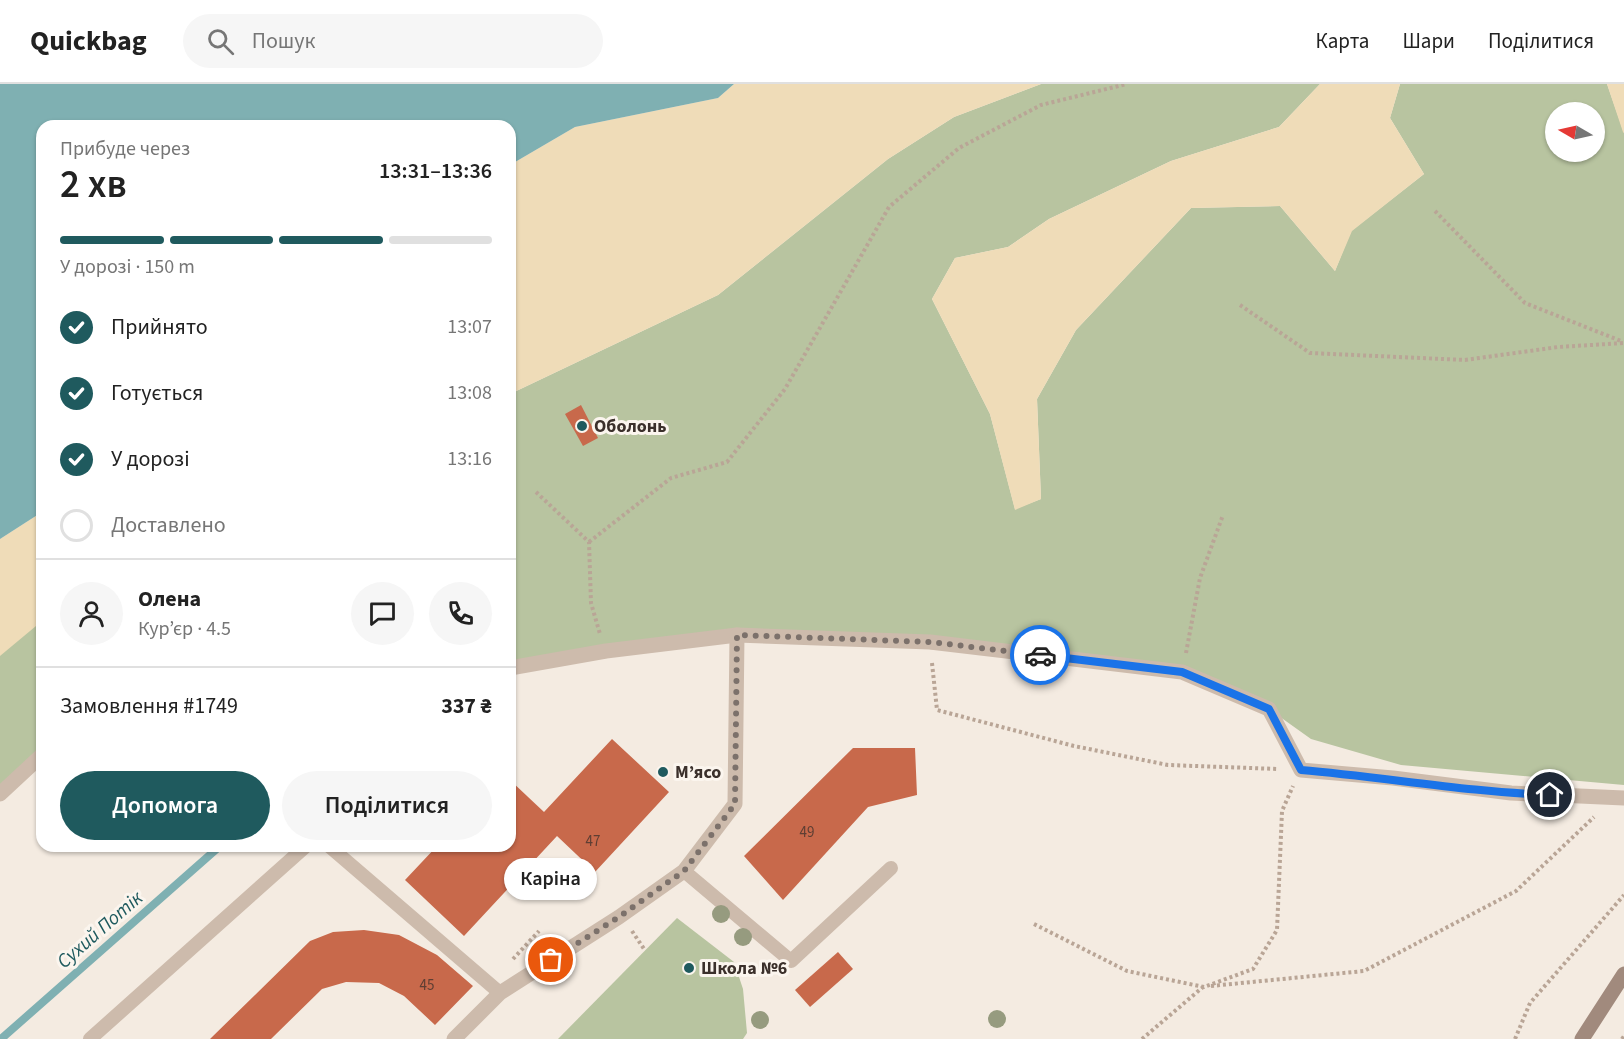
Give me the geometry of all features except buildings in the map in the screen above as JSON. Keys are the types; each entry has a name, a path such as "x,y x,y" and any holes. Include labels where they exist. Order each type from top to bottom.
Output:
{"street":[{"path":"454,1039 500,993 619,917 684,871 735,804 737,635"},
{"path":"516,667 606,651 737,635 930,642 1182,672 1269,709 1301,770 1393,778 1511,793 1619,798"},
{"path":"0,794 36,761"},
{"path":"1582,1039 1624,974"}],"lane":[{"path":"90,1039 299,852"},
{"path":"336,852 500,993"},
{"path":"684,871 791,961 891,868"}],"path":[{"path":"589,542 671,478 727,462 785,389 889,207 959,148 1041,105 1126,84"},
{"path":"1435,211 1525,303 1623,341"},
{"path":"1240,305 1310,353 1465,360 1623,341"},
{"path":"536,492 589,542 591,603 606,651"},
{"path":"1182,672 1200,578 1223,515"},
{"path":"930,642 937,710 1074,746 1168,765 1301,770 1282,811 1277,930 1253,969 1204,987 1142,1039"},
{"path":"1034,924 1127,971 1204,987 1364,971 1516,891 1619,798"},
{"path":"1515,1039 1530,1004 1624,895"}],"green space":[{"path":"1041,84 1320,84 1279,127 1171,161 1049,219 1008,247 955,258 932,299 990,414 1015,509 1041,499 1037,399 1076,330 1191,208 1280,206 1335,271 1351,231 1424,174 1390,118 1400,84 1607,84 1624,133 1624,785 1401,765 1311,739 1269,709 1182,672 1078,660 737,635 516,667 516,391 718,295 888,159 954,117"},
{"path":"36,536 36,761 0,794 0,539"},
{"path":"677,918 734,962 743,989 747,1033 743,1039 558,1039"}],"sand":[{"path":"734,84 1041,84 954,117 888,159 718,295 516,391 516,161 575,127 718,98"},
{"path":"1320,84 1400,84 1390,118 1424,174 1352,231 1335,271 1280,206 1191,208 1076,330 1037,399 1041,499 1015,510 990,414 932,299 955,258 1008,247 1049,219 1171,161 1279,127"},
{"path":"1607,84 1624,84 1624,133 1623,132"},
{"path":"36,516 36,626 0,656 0,539"}],"water":[{"path":"0,84 734,84 718,98 575,127 516,161 516,120 36,120 36,516 0,539"}],"waterway":[{"name":"Сухий Потік","path":"1,1039 213,852"}],"way so far":[{"path":"551,960 619,917 684,871 735,804 737,635 930,642 1040,655"}],"place":[{"name":"Оболонь","path":"582,426"},
{"name":"М’ясо","path":"663,772"},
{"name":"Каріна","path":"551,960"},
{"name":"Школа №6","path":"689,968"}],"route":[{"path":"1040,655 1182,672 1269,709 1301,770 1393,778 1511,793 1550,795"}]}
